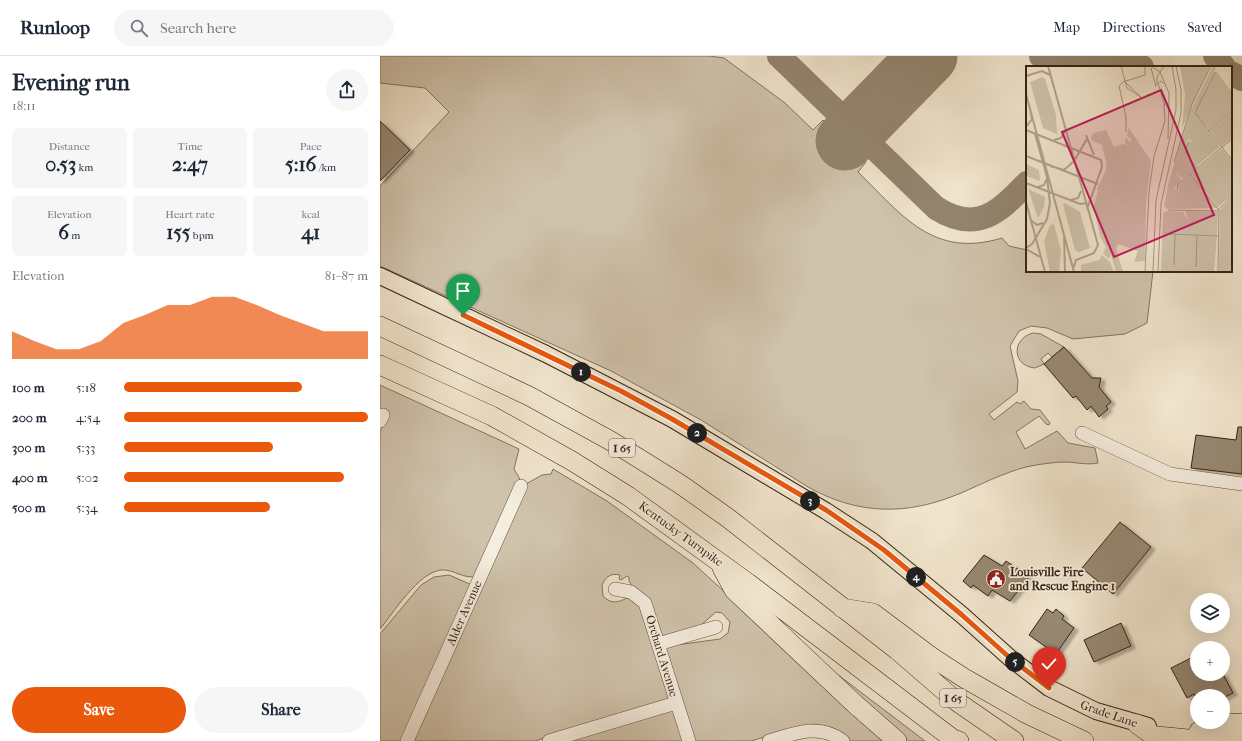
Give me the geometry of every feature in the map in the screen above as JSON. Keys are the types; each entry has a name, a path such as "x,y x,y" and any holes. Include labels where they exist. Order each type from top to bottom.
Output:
{"highway":[{"name":"I 65","path":"380,326 522,392 611,441 680,484 728,518 840,608 897,650 956,701 1014,741"},
{"name":"Kentucky Turnpike","path":"380,364 492,416 572,461 661,518 955,740"},
{"path":"718,562 734,590 856,705 897,741"},
{"path":"840,608 873,613 933,658 964,678 1022,712 1084,741"},
{"path":"1199,732 1212,724 1242,723"},
{"path":"1137,724 1152,735 1157,736 1188,739 1242,737"}],"main road":[{"name":"Grade Lane","path":"380,276 621,391 729,452 826,510 884,550 962,615 1010,658 1049,688 1096,711 1137,724 1169,730 1199,732 1242,731"}],"street":[{"path":"1082,434 1170,474 1242,484"},
{"name":"Alder Avenue","path":"407,741 521,486"},
{"name":"Orchard Avenue","path":"615,589 631,592 645,603 689,741"},
{"path":"658,644 716,627"},
{"path":"548,741 676,703"},
{"path":"770,741 811,730 831,734 843,741"}],"shaded area":[{"path":"380,56 709,56 724,58 785,103 813,130 823,120 866,162 858,172 905,217 921,229 938,238 957,243 978,243 1002,238 1009,246 1026,250 1026,272 1153,272 1147,323 1125,334 1073,339 1047,328 1031,326 1019,331 1010,346 1018,381 1017,392 989,414 994,420 1017,402 1020,404 1024,401 1031,409 1040,410 1050,423 1049,425 1046,424 1039,416 1016,432 1025,449 1057,431 1068,443 1095,448 1098,463 1087,464 1058,462 1017,469 961,493 921,506 902,509 883,509 845,503 808,487 701,420 611,371 380,266 380,186 449,112 425,88 380,83"},
{"path":"1033,333 1041,334 1064,347 1052,357 1048,353 1041,359 1044,364 1035,368 1022,363 1018,358 1017,352 1021,341 1026,336"},
{"path":"380,385 519,449 514,469 520,479 477,576 468,577 446,570 432,573 424,578 407,594 380,629 380,432 388,414 380,414"},
{"path":"553,469 607,501 693,563 887,741 848,741 823,726 813,724 751,741 693,741 666,649 669,646 720,639 728,633 730,622 722,613 716,612 700,626 663,636 629,581 629,577 627,576 621,580 619,579 620,575 614,574 607,577 602,585 603,596 614,602 627,598 627,596 639,602 669,700 535,741 410,741 526,484 542,475 551,474"},
{"path":"449,575 472,585 403,741 380,741 380,634 421,585 434,577"},
{"path":"833,671 925,741 906,741"},
{"path":"675,708 686,741 560,741"}],"building":[{"path":"380,121 410,150 380,181"},
{"path":"1064,347 1092,378 1101,378 1099,387 1111,402 1106,406 1108,409 1099,417 1091,406 1087,410 1076,396 1073,398 1044,364"},
{"path":"1238,427 1242,427 1242,474 1191,468 1196,435 1236,440"},
{"path":"1120,522 1151,547 1113,594 1082,568"},
{"name":"Louisville Fire and Rescue Engine 1","path":"984,555 1002,566 1006,561 1029,577 1010,601 992,590 988,596 973,585 971,588 963,581"},
{"path":"1047,609 1053,613 1056,609 1064,616 1062,619 1074,628 1056,654 1029,635"},
{"path":"1121,623 1131,646 1094,662 1084,640"},
{"path":"1190,658 1190,681 1227,681 1233,693 1230,694 1230,689 1190,689 1190,696 1187,698 1171,668"}],"taxiway":[{"path":"779,56 936,208 951,216 964,219 975,219 986,216 997,211 1026,184"},
{"path":"1041,56 1054,65"},
{"path":"1065,56 1135,66"},
{"path":"1215,56 1223,66"},
{"path":"1232,74 1242,79"}],"runway":[{"path":"845,141 928,56"}],"place":[{"name":"Louisville Fire and Rescue Engine 1","path":"996,579"}],"route":[{"path":"463,315 621,391 722,448 826,510 884,550 898,563 933,590 1010,658 1049,688"}]}
